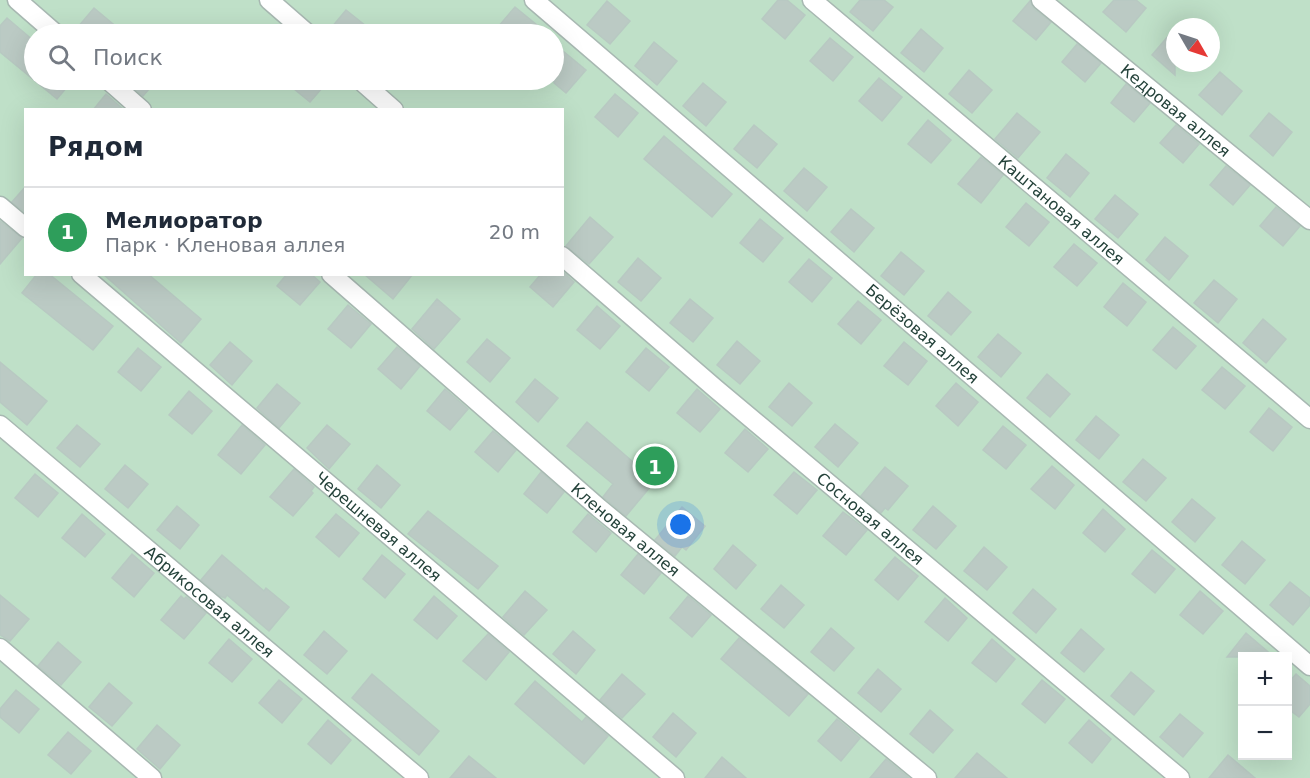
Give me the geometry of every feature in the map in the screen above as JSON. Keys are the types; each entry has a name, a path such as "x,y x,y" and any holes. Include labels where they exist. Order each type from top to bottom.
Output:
{"street":[{"path":"17,0 45,24"},
{"path":"268,0 296,24"},
{"name":"Берёзовая аллея","path":"534,0 562,24"},
{"name":"Каштановая аллея","path":"812,0 1310,419"},
{"name":"Кедровая аллея","path":"1041,0 1310,220"},
{"name":"Берёзовая аллея","path":"564,26 1310,666"},
{"path":"119,90 140,108"},
{"path":"371,90 392,108"},
{"path":"0,206 24,226"},
{"name":"Сосновая аллея","path":"564,258 725,397 1180,778"},
{"name":"Черешневая аллея","path":"83,276 675,778"},
{"name":"Кленовая аллея","path":"333,276 599,508 927,778"},
{"name":"Абрикосовая аллея","path":"0,425 419,778"},
{"path":"0,648 152,778"}],"green space":[{"path":"0,0 1310,0 1310,778 0,778"}],"building":[{"path":"778,0 787,0 805,15 785,39 762,19"},
{"path":"860,0 884,0 893,7 873,31 850,12"},
{"path":"1114,0 1136,0 1146,8 1126,32 1103,12"},
{"path":"607,1 630,21 610,44 587,25"},
{"path":"1030,1 1034,9 1051,22 1036,40 1013,21"},
{"path":"515,7 536,24 501,24"},
{"path":"94,8 113,24 80,24"},
{"path":"346,10 364,24 334,24"},
{"path":"7,18 24,32 24,72 0,52 0,26"},
{"path":"921,29 943,48 924,72 901,53"},
{"path":"830,38 853,57 833,81 810,61"},
{"path":"1166,39 1166,67 1152,55"},
{"path":"654,42 677,61 657,85 635,66"},
{"path":"1077,44 1101,63 1085,82 1062,62"},
{"path":"564,52 586,70 566,93 562,90"},
{"path":"969,70 992,90 972,113 949,94"},
{"path":"1220,72 1242,91 1222,115 1199,95"},
{"path":"879,78 902,97 882,121 859,101"},
{"path":"703,83 726,102 706,126 683,106"},
{"path":"1126,84 1150,103 1134,122 1111,103"},
{"path":"46,90 65,90 57,99"},
{"path":"136,90 148,90 143,96"},
{"path":"295,90 320,90 310,102"},
{"path":"106,94 122,108 95,108"},
{"path":"615,94 638,113 618,137 595,117"},
{"path":"1017,113 1040,132 1018,158 995,139"},
{"path":"1269,113 1292,132 1273,156 1250,136"},
{"path":"928,120 951,140 931,163 908,144"},
{"path":"754,125 777,144 757,168 734,149"},
{"path":"1176,125 1199,144 1183,163 1160,143"},
{"path":"664,136 732,194 712,217 644,159"},
{"path":"1066,154 1089,173 1070,197 1047,178"},
{"path":"981,157 1003,175 981,203 958,184"},
{"path":"1226,166 1250,185 1233,205 1210,185"},
{"path":"804,168 827,187 807,211 784,191"},
{"path":"24,188 24,211 12,202"},
{"path":"1115,195 1138,214 1118,238 1095,219"},
{"path":"1026,203 1049,222 1029,246 1006,227"},
{"path":"1276,207 1300,226 1283,246 1260,226"},
{"path":"851,209 874,228 854,252 831,232"},
{"path":"590,217 613,237 589,264 566,246"},
{"path":"760,219 783,238 763,262 740,243"},
{"path":"0,221 22,238 0,264"},
{"path":"1165,237 1188,256 1169,280 1146,260"},
{"path":"1074,244 1097,263 1077,286 1054,267"},
{"path":"901,252 924,271 904,295 881,276"},
{"path":"638,258 661,278 641,301 618,282"},
{"path":"809,259 832,278 812,302 789,282"},
{"path":"564,273 574,282 553,307 530,287 539,276 564,276"},
{"path":"35,276 51,276 113,326 93,350 22,293"},
{"path":"105,276 150,276 201,319 181,343"},
{"path":"285,276 313,276 320,282 300,305 277,286"},
{"path":"366,276 411,276 393,299"},
{"path":"1214,280 1237,299 1218,323 1194,303"},
{"path":"1123,283 1146,302 1127,326 1104,307"},
{"path":"948,292 971,312 951,335 928,316"},
{"path":"437,299 460,319 434,349 412,329"},
{"path":"690,299 713,318 693,342 670,323"},
{"path":"858,301 881,320 861,344 838,324"},
{"path":"348,305 371,324 351,348 328,329"},
{"path":"597,306 620,326 600,349 577,330"},
{"path":"1263,319 1286,339 1266,363 1243,343"},
{"path":"1173,327 1196,346 1176,369 1153,350"},
{"path":"998,334 1021,353 1001,377 978,357"},
{"path":"487,339 510,358 490,382 467,362"},
{"path":"737,341 760,361 740,384 717,365"},
{"path":"230,342 252,361 232,385 210,365"},
{"path":"904,342 927,361 908,385 884,366"},
{"path":"397,347 420,366 401,389 378,369"},
{"path":"138,348 161,367 141,391 118,372"},
{"path":"646,348 669,367 649,391 626,372"},
{"path":"0,362 47,401 27,425 0,402"},
{"path":"1222,367 1245,386 1225,409 1202,390"},
{"path":"1047,374 1070,394 1050,417 1027,398"},
{"path":"535,379 558,398 538,422 516,402"},
{"path":"789,383 812,403 792,426 769,407"},
{"path":"956,383 978,402 958,426 936,406"},
{"path":"277,384 300,403 279,428 257,408"},
{"path":"445,389 468,409 450,430 427,411"},
{"path":"697,389 720,409 700,432 677,413"},
{"path":"189,391 212,411 192,434 169,415"},
{"path":"1269,408 1292,427 1273,451 1250,432"},
{"path":"1096,416 1119,435 1099,459 1076,440"},
{"path":"587,422 655,481 626,516 603,497 613,484 567,446"},
{"path":"835,424 858,443 838,467 815,447"},
{"path":"77,425 100,444 80,467 57,448"},
{"path":"242,425 265,445 241,474 218,455"},
{"path":"327,425 350,444 329,469 307,448"},
{"path":"1003,426 1026,445 1006,469 983,450"},
{"path":"745,429 768,449 748,472 725,453"},
{"path":"493,431 516,450 498,472 475,452"},
{"path":"1143,459 1166,478 1146,501 1123,482"},
{"path":"125,465 148,484 128,508 105,489"},
{"path":"377,465 400,485 381,508 358,489"},
{"path":"1052,466 1074,485 1055,509 1031,489"},
{"path":"885,467 908,486 888,510 885,508 881,513 861,496"},
{"path":"294,469 314,487 311,491 313,493 293,516 270,497"},
{"path":"541,472 564,492 547,513 524,494"},
{"path":"794,472 817,490 797,514 774,495"},
{"path":"35,474 58,493 38,517 15,498"},
{"path":"1192,499 1215,518 1195,542 1172,522"},
{"path":"177,506 199,525 180,549 157,530"},
{"path":"933,506 956,526 936,549 913,530"},
{"path":"682,507 705,526 686,550 682,547 675,556 655,540"},
{"path":"1103,509 1125,529 1105,552 1083,533"},
{"path":"428,511 498,566 478,589 408,534"},
{"path":"843,512 867,530 846,555 823,536"},
{"path":"82,514 105,534 85,557 62,538"},
{"path":"336,514 359,533 339,557 316,537"},
{"path":"588,514 611,533 596,552 573,532"},
{"path":"1242,541 1265,560 1245,584 1222,565"},
{"path":"733,545 756,565 736,589 714,569"},
{"path":"984,547 1007,567 987,590 964,571"},
{"path":"1152,550 1175,569 1155,593 1132,574"},
{"path":"132,554 154,573 134,597 112,578"},
{"path":"638,554 661,573 644,594 621,575"},
{"path":"222,555 264,591 266,588 289,607 269,631 227,595 225,598 220,596 201,580"},
{"path":"382,555 405,574 385,598 363,579"},
{"path":"895,557 918,576 898,600 875,580"},
{"path":"1290,582 1310,598 1310,605 1293,625 1270,605"},
{"path":"781,585 804,605 784,628 761,609"},
{"path":"1033,589 1056,609 1036,633 1013,613"},
{"path":"525,591 547,610 524,635 503,617"},
{"path":"1200,591 1223,611 1203,634 1180,615"},
{"path":"0,595 29,619 10,641 0,635"},
{"path":"181,596 184,599 186,597 206,613 184,639 161,620"},
{"path":"434,596 457,616 437,639 414,620"},
{"path":"688,596 711,615 692,637 670,618"},
{"path":"945,598 967,618 948,641 925,622"},
{"path":"831,628 854,648 834,671 811,652"},
{"path":"1081,629 1104,649 1084,672 1061,653"},
{"path":"324,631 347,651 327,674 304,655"},
{"path":"573,631 595,650 576,674 553,654"},
{"path":"1246,633 1268,652 1238,652 1238,657 1227,657"},
{"path":"488,634 509,652 486,680 463,661"},
{"path":"739,638 808,694 789,716 721,659"},
{"path":"229,639 252,659 232,682 209,663"},
{"path":"992,639 1015,659 996,682 972,663"},
{"path":"58,642 81,662 61,685 38,666"},
{"path":"878,669 901,689 881,712 858,693"},
{"path":"1131,672 1154,691 1134,715 1111,696"},
{"path":"372,674 439,731 419,755 352,698"},
{"path":"622,674 645,694 622,718 600,700"},
{"path":"1296,674 1310,686 1310,704 1299,717 1292,712 1292,678"},
{"path":"279,680 302,699 282,723 259,703"},
{"path":"1042,680 1065,699 1045,723 1022,704"},
{"path":"535,681 582,722 586,717 608,736 584,764 515,704"},
{"path":"109,683 132,703 112,726 89,707"},
{"path":"16,690 39,709 19,733 0,717 0,709"},
{"path":"930,710 953,730 933,753 910,734"},
{"path":"673,713 696,733 676,757 653,737"},
{"path":"1180,714 1203,733 1183,757 1160,737"},
{"path":"837,719 860,738 841,761 818,741"},
{"path":"328,720 351,740 331,764 308,744"},
{"path":"1089,720 1111,739 1092,763 1069,743"},
{"path":"157,725 180,745 160,769 137,749"},
{"path":"68,732 91,751 71,774 48,755"},
{"path":"977,753 1007,778 955,778"},
{"path":"1228,755 1255,778 1209,778"},
{"path":"469,756 496,778 450,778"},
{"path":"722,757 746,778 705,778"},
{"path":"886,759 909,778 870,778"}],"place":[{"name":"Мелиоратор","path":"655,466"}]}
